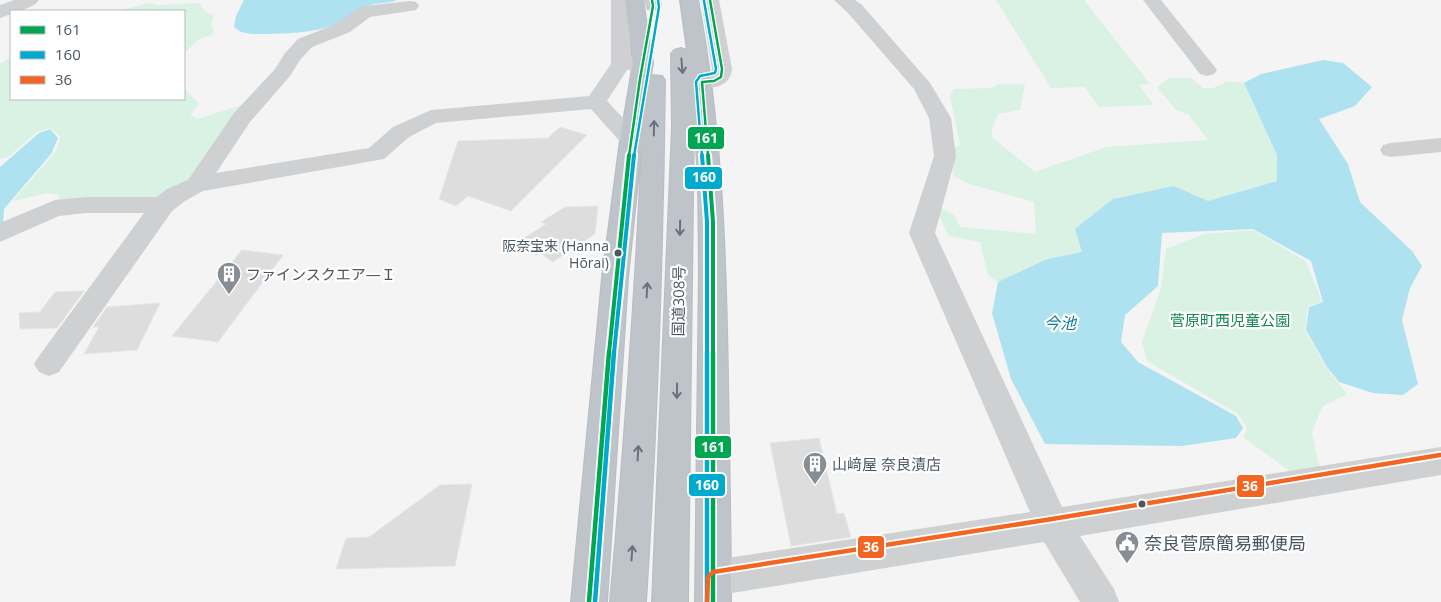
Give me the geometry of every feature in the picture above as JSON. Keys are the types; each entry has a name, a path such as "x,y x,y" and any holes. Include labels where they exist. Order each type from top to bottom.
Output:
{"highway":[{"path":"689,0 702,82 713,222 713,590"},
{"path":"589,602 615,278 631,140 636,60 653,2"},
{"name":"国道308号","path":"628,602 636,501 654,151 653,2"},
{"name":"国道308号","path":"653,2 683,83 683,146 670,602"}],"street":[{"path":"49,364 163,205 176,196 196,185 244,175 376,154 401,132 431,117 596,102 636,60 622,38 620,0"},
{"path":"702,82 714,81 720,77 722,70 710,0"},
{"path":"843,0 855,9 923,88 940,118 945,156 922,232 1053,525 1101,602"},
{"path":"1152,0 1207,70"},
{"path":"196,185 242,118 284,72 292,57 305,43 343,28 364,12 410,6"},
{"path":"596,102 631,140"},
{"path":"1391,150 1441,145"},
{"path":"0,233 55,208 86,205 163,205"},
{"path":"713,590 1053,525 1441,461"}],"green space":[{"path":"996,0 1084,0 1150,84 1139,85 1154,105 1099,107 1085,87 1051,88"},
{"path":"149,3 158,5 200,3 202,8 214,15 211,25 214,30 212,35 199,39 185,52 185,10 121,10"},
{"path":"10,58 10,100 185,100 185,89 199,104 190,115 197,119 245,104 191,184 162,201 59,204 59,195 48,193 13,201 56,151 61,137 50,128 37,132 8,157 0,159 0,64"},
{"path":"1169,78 1191,78 1203,88 1213,88 1228,81 1244,83 1277,155 1278,181 1208,201 1174,186 1082,252 1047,259 998,282 988,275 980,242 949,236 937,212 941,208 954,215 960,227 1036,234 1034,202 969,184 954,176 951,162 952,149 960,145 950,96 954,89 992,88 998,84 1025,84 1020,110 998,114 992,128 992,137 1035,172 1106,147 1208,140 1189,115 1176,110 1157,87"},
{"name":"菅原町西児童公園","path":"1253,230 1306,261 1322,302 1308,306 1305,330 1326,367 1347,394 1322,407 1312,432 1318,462 1326,476 1299,478 1243,437 1247,428 1238,414 1147,361 1142,342 1161,288 1166,249 1204,234"}],"water":[{"path":"244,0 397,0 371,5 349,19 330,27 286,33 252,34 241,32 234,27 236,16"},
{"name":"今池","path":"1323,60 1343,63 1372,87 1355,106 1319,119 1348,164 1360,202 1412,251 1422,266 1410,288 1402,320 1418,384 1403,395 1373,393 1339,382 1327,367 1306,330 1309,307 1323,302 1311,261 1253,229 1162,233 1158,286 1125,315 1121,342 1138,362 1236,416 1243,428 1236,438 1182,446 1045,444 1011,379 992,313 998,282 1047,259 1082,252 1075,229 1113,199 1174,186 1208,201 1277,181 1277,155 1244,83 1261,74"},
{"path":"50,129 58,138 51,154 4,209 3,225 0,227 0,167 39,133"}],"building":[{"path":"560,127 587,135 511,211 468,196 456,206 439,199 458,141 548,138"},
{"path":"598,206 595,234 553,262 540,253 536,256 518,242 546,224 541,222 565,207"},
{"name":"ファインスクエア―Ｉ","path":"242,250 283,255 218,342 172,336"},
{"path":"84,291 57,328 20,329 19,313 40,312 55,292"},
{"path":"160,303 137,350 84,354 99,327 93,327 107,307"},
{"name":"山﨑屋 奈良漬店","path":"819,438 837,514 844,513 851,537 791,546 770,443"},
{"path":"472,484 455,566 336,569 346,538 369,537 440,485"}],"transit line":[{"name":"161","path":"589,602 618,251 633,128 653,6 652,0"},
{"name":"160","path":"595,602 625,228 645,80 659,7 658,0"},
{"name":"161","path":"710,0 722,69 721,77 714,81 702,82 713,222 713,602"},
{"name":"160","path":"704,1 716,69 715,73 700,76 696,82 707,222 707,602"},
{"name":"36","path":"707,602 708,577 713,572 1052,519 1440,455"}],"place":[{"name":"阪奈宝来 (Hanna Hōrai)","path":"618,253"},
{"name":"ファインスクエア―Ｉ","path":"229,295"},
{"name":"山﨑屋 奈良漬店","path":"815,485"},
{"name":"奈良菅原簡易郵便局","path":"1127,564"}]}
